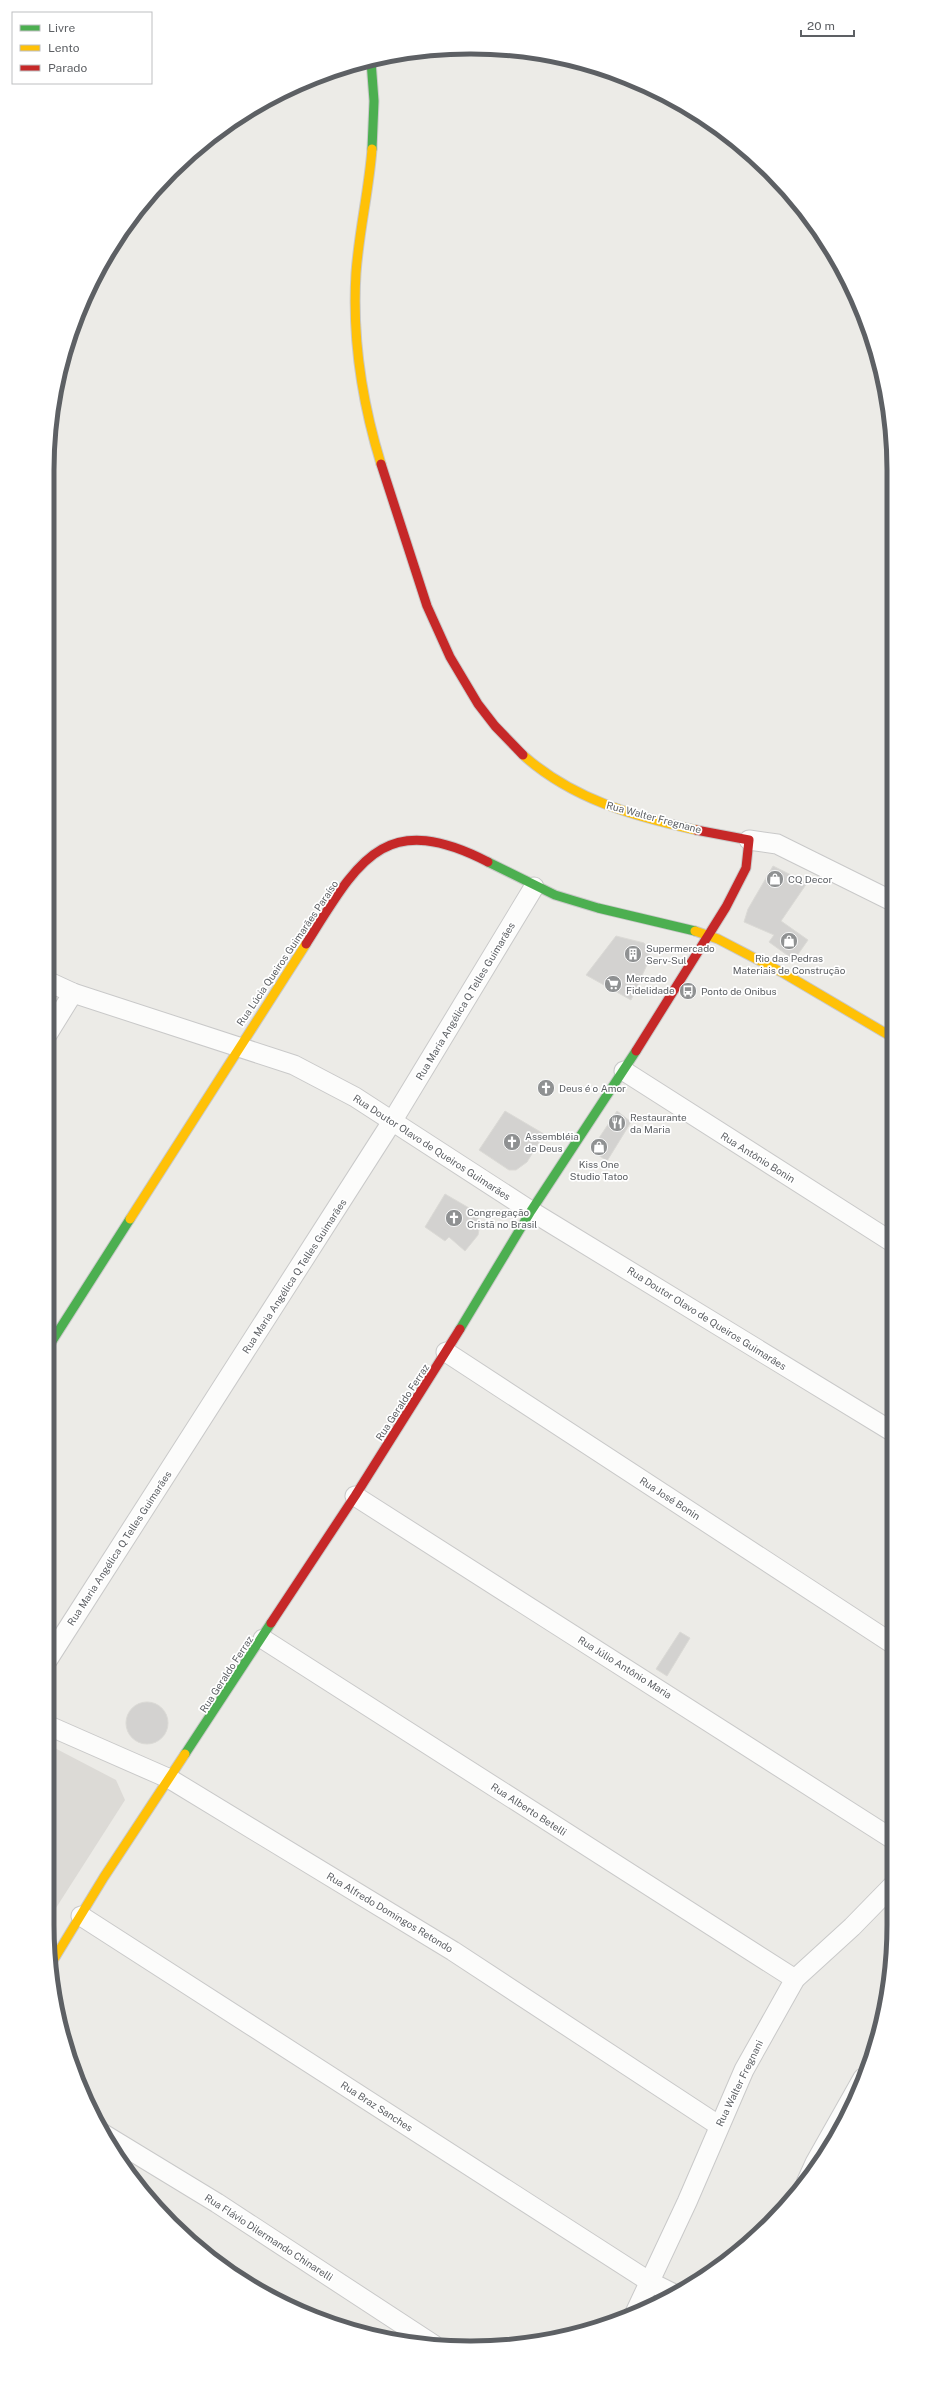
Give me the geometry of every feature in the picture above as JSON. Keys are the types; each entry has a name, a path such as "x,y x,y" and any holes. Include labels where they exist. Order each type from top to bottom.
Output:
{"street":[{"name":"Rua Walter Fregnane","path":"372,66 376,92 369,184 356,276 356,335 362,390 383,473 427,605 447,649 475,698 497,730 523,756 557,781 591,800 620,811 749,840 777,844 887,899"},
{"name":"Rua Lúcia Queiros Guimarães Paraíso","path":"54,1338 239,1046 330,906 359,868 382,847 404,840 440,842 464,851 534,887 608,911 709,936 808,986 887,1034"},
{"name":"Rua Geraldo Ferraz","path":"56,1957 104,1877 170,1779 355,1496 446,1352 531,1211 624,1071 709,936 746,868 749,840"},
{"name":"Rua Maria Angélica Q Telles Guimarães","path":"54,1650 393,1120 534,887"},
{"name":"Rua Doutor Olavo de Queiros Guimarães","path":"54,984 73,993 294,1065 355,1097 393,1120 531,1211 887,1428"},
{"path":"54,1024 73,993"},
{"name":"Rua Antônio Bonin","path":"624,1071 887,1239"},
{"name":"Rua José Bonin","path":"446,1352 887,1640"},
{"name":"Rua Júlio Antônio Maria","path":"355,1496 887,1836"},
{"name":"Rua Alberto Betelli","path":"262,1639 795,1979"},
{"name":"Rua Alfredo Domingos Retondo","path":"54,1728 170,1779 453,1951 718,2126"},
{"name":"Rua Walter Fregnani","path":"639,2305 687,2202 718,2126 744,2070 795,1979 852,1927 887,1891"},
{"name":"Rua Braz Sanches","path":"81,1916 650,2282 668,2291"},
{"name":"Rua Flávio Dilermando Chinarelli","path":"127,2157 217,2203 423,2338"}],"shaded area":[{"path":"54,1748 116,1780 125,1800 54,1911"}],"building":[{"path":"773,866 807,883 781,921 808,940 794,960 769,942 774,935 744,922 748,909"},
{"path":"616,936 644,943 649,950 650,958 631,1000 586,975"},
{"name":"Assembléia de Deus","path":"505,1111 544,1134 527,1162 516,1170 509,1170 479,1150"},
{"path":"617,1111 631,1122 607,1161 591,1150"},
{"name":"Congregação Cristã no Brasil","path":"445,1194 476,1212 480,1224 478,1235 465,1251 449,1237 445,1241 425,1227"},
{"path":"680,1632 690,1638 667,1676 656,1669"},
{"path":"143,1702 151,1702 159,1705 165,1711 168,1723 165,1735 159,1741 151,1744 143,1744 135,1741 129,1735 126,1727 126,1719 129,1711 135,1705"}],"traffic: fast":[{"path":"371,66 374,101 372,149"},
{"path":"488,862 555,895 598,908 695,931"},
{"path":"460,1329 531,1211 636,1051"},
{"path":"54,1338 130,1219"},
{"path":"185,1754 271,1623"}],"traffic: slow":[{"path":"372,149 369,180 357,257 355,297 357,346 360,370 374,441 381,464"},
{"path":"523,755 562,783 604,804 649,819 696,830"},
{"path":"695,931 718,939 785,974 887,1034"},
{"path":"130,1219 306,944"},
{"path":"56,1957 104,1877 185,1754"}],"traffic: jam":[{"path":"381,464 427,606 450,657 478,704 495,726 523,755"},
{"path":"636,1051 726,907 746,868 749,840 696,830"},
{"path":"306,944 342,889 359,868 377,852 398,843 423,840 452,847 488,862"},
{"path":"271,1623 355,1496 460,1329"}],"place":[{"name":"CQ Decor","path":"775,879"},
{"name":"Rio das Pedras Materiais de Construção","path":"789,941"},
{"name":"Supermercado Serv-Sul","path":"633,954"},
{"name":"Mercado Fidelidade","path":"613,984"},
{"name":"Ponto de Onibus","path":"688,991"},
{"name":"Deus é o Amor","path":"546,1088"},
{"name":"Restaurante da Maria","path":"617,1123"},
{"name":"Assembléia de Deus","path":"512,1142"},
{"name":"Kiss One Studio Tatoo","path":"599,1147"},
{"name":"Congregação Cristã no Brasil","path":"454,1218"}]}
